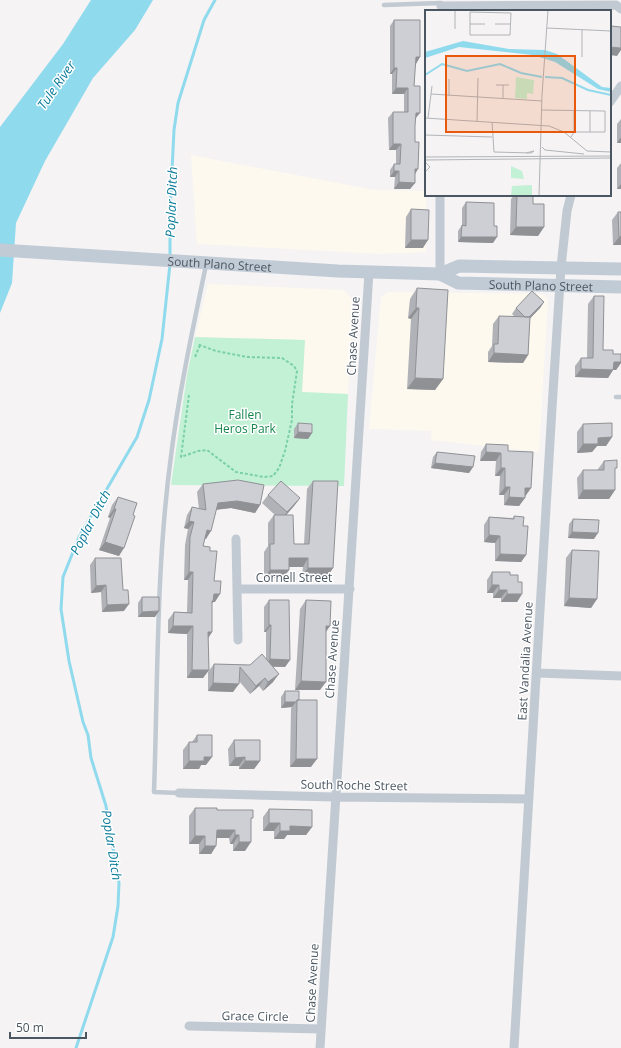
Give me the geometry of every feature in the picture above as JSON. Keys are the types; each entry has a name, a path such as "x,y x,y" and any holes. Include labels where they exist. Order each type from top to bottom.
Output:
{"main road":[{"name":"South Plano Street","path":"0,250 369,272 440,274 459,266 561,276 621,287"},
{"name":"South Plano Street","path":"440,274 458,283 561,276 621,269"}],"street":[{"path":"441,5 618,5"},
{"path":"611,101 621,86"},
{"path":"440,196 440,274"},
{"name":"East Vandalia Avenue","path":"514,1048 528,799 538,673 545,514 561,276 567,211 571,196"},
{"name":"Chase Avenue","path":"320,1048 334,797 350,589 369,272"},
{"path":"236,539 238,640"},
{"name":"Cornell Street","path":"238,589 350,589"},
{"path":"538,673 621,676"},
{"name":"South Roche Street","path":"179,793 334,797 528,799"},
{"name":"Grace Circle","path":"189,1026 321,1029"}],"lane":[{"path":"384,5 441,5"},
{"path":"179,793 154,792 160,574 171,456 190,342 206,263"}],"path":[{"path":"189,388 181,457 198,451 207,450 236,472 264,477 273,476 279,468 285,451 292,420 292,404 297,371 294,366 282,358 247,357 216,351 200,345 194,360"}],"shaded area":[{"path":"191,155 374,190 425,191 426,252 381,254 197,244"},
{"path":"208,284 344,290 353,300 348,394 302,392 305,340 195,337"},
{"path":"388,292 543,294 548,299 539,452 431,440 432,431 369,429 381,297"}],"green space":[{"name":"Fallen Heros Park","path":"195,337 305,340 302,392 348,394 344,486 171,485 187,375"}],"water":[{"name":"Tule River","path":"91,0 153,0 135,30 93,78 45,161 16,223 12,283 0,313 0,127 63,44"}],"building":[{"path":"394,20 420,20 420,57 416,57 414,86 420,86 420,113 416,113 415,126 415,142 419,142 418,169 415,169 415,183 399,182 399,171 394,171 394,164 400,164 401,144 393,144 393,112 408,112 408,88 396,88 397,68 394,68"},
{"path":"611,26 621,27 621,48 611,47"},
{"path":"517,196 533,196 533,204 544,204 544,227 516,227"},
{"path":"466,202 494,203 494,226 497,226 497,237 461,237 462,225 466,226"},
{"path":"411,209 429,210 428,240 411,240"},
{"path":"618,212 621,212 621,237 619,237"},
{"path":"417,288 448,290 443,379 415,378 419,308 416,308"},
{"path":"532,291 544,302 529,317 525,317 516,308"},
{"path":"594,296 604,296 603,350 613,350 613,354 621,354 621,362 614,362 613,370 581,369 581,358 593,358"},
{"path":"499,316 530,317 528,355 494,353 494,344 498,344"},
{"path":"298,423 312,424 312,433 298,432"},
{"path":"612,423 612,437 598,438 598,444 583,444 583,424"},
{"path":"486,444 508,445 508,451 533,452 531,488 525,488 525,498 509,497 510,487 505,487 505,468 501,468 501,453 486,452"},
{"path":"437,452 475,456 473,467 435,463"},
{"path":"617,460 617,468 615,468 615,490 583,490 583,470 604,470 604,461"},
{"path":"238,480 264,485 260,505 237,501 218,503 211,531 207,530 203,546 210,547 210,551 217,551 214,581 221,581 220,594 214,594 212,601 212,632 208,632 209,670 192,670 193,626 173,626 174,612 192,613 193,572 189,572 190,537 194,522 189,521 192,507 206,510 203,484"},
{"path":"281,481 300,498 287,512 268,495"},
{"path":"313,481 338,481 333,568 308,568 308,558 289,558 289,570 270,570 270,544 274,544 274,515 293,515 294,544 309,544"},
{"path":"118,497 137,503 133,515 135,516 124,548 105,542 116,509 114,509"},
{"path":"514,516 524,517 523,526 528,526 526,555 500,554 500,536 489,535 489,517 514,519"},
{"path":"573,519 599,520 598,533 572,532"},
{"path":"572,550 599,551 597,599 569,598"},
{"path":"95,558 121,558 123,590 128,590 129,604 107,605 106,585 96,586"},
{"path":"492,572 510,572 510,575 518,575 518,582 522,582 522,594 507,594 507,590 499,590 499,585 492,585"},
{"path":"142,597 159,597 159,611 142,612"},
{"path":"269,600 289,600 290,660 270,659 271,625 269,625"},
{"path":"306,600 331,601 330,626 326,626 326,682 301,681"},
{"path":"262,654 279,674 268,682 265,678 256,686 240,667 239,684 213,683 214,664 250,665"},
{"path":"285,691 299,691 299,700 296,702 285,702"},
{"path":"297,700 317,700 317,759 296,759"},
{"path":"197,735 212,735 212,757 204,757 204,761 189,761 189,742 197,742"},
{"path":"234,740 260,740 260,761 245,761 245,757 235,758"},
{"path":"195,808 217,808 217,810 253,810 253,818 251,818 251,842 239,842 239,835 235,835 235,830 217,830 216,846 205,846 205,836 195,836"},
{"path":"269,809 312,810 312,827 290,826 290,831 280,831 280,823 269,823"}],"waterway":[{"name":"Poplar Ditch","path":"170,257 170,211 174,130 178,103 204,20 215,0"},
{"name":"Poplar Ditch","path":"76,1048 113,937 118,906 119,883 106,806 91,758 88,735 83,722 69,661 61,609 63,577 79,537 137,437 149,400 162,339 170,264"}]}
